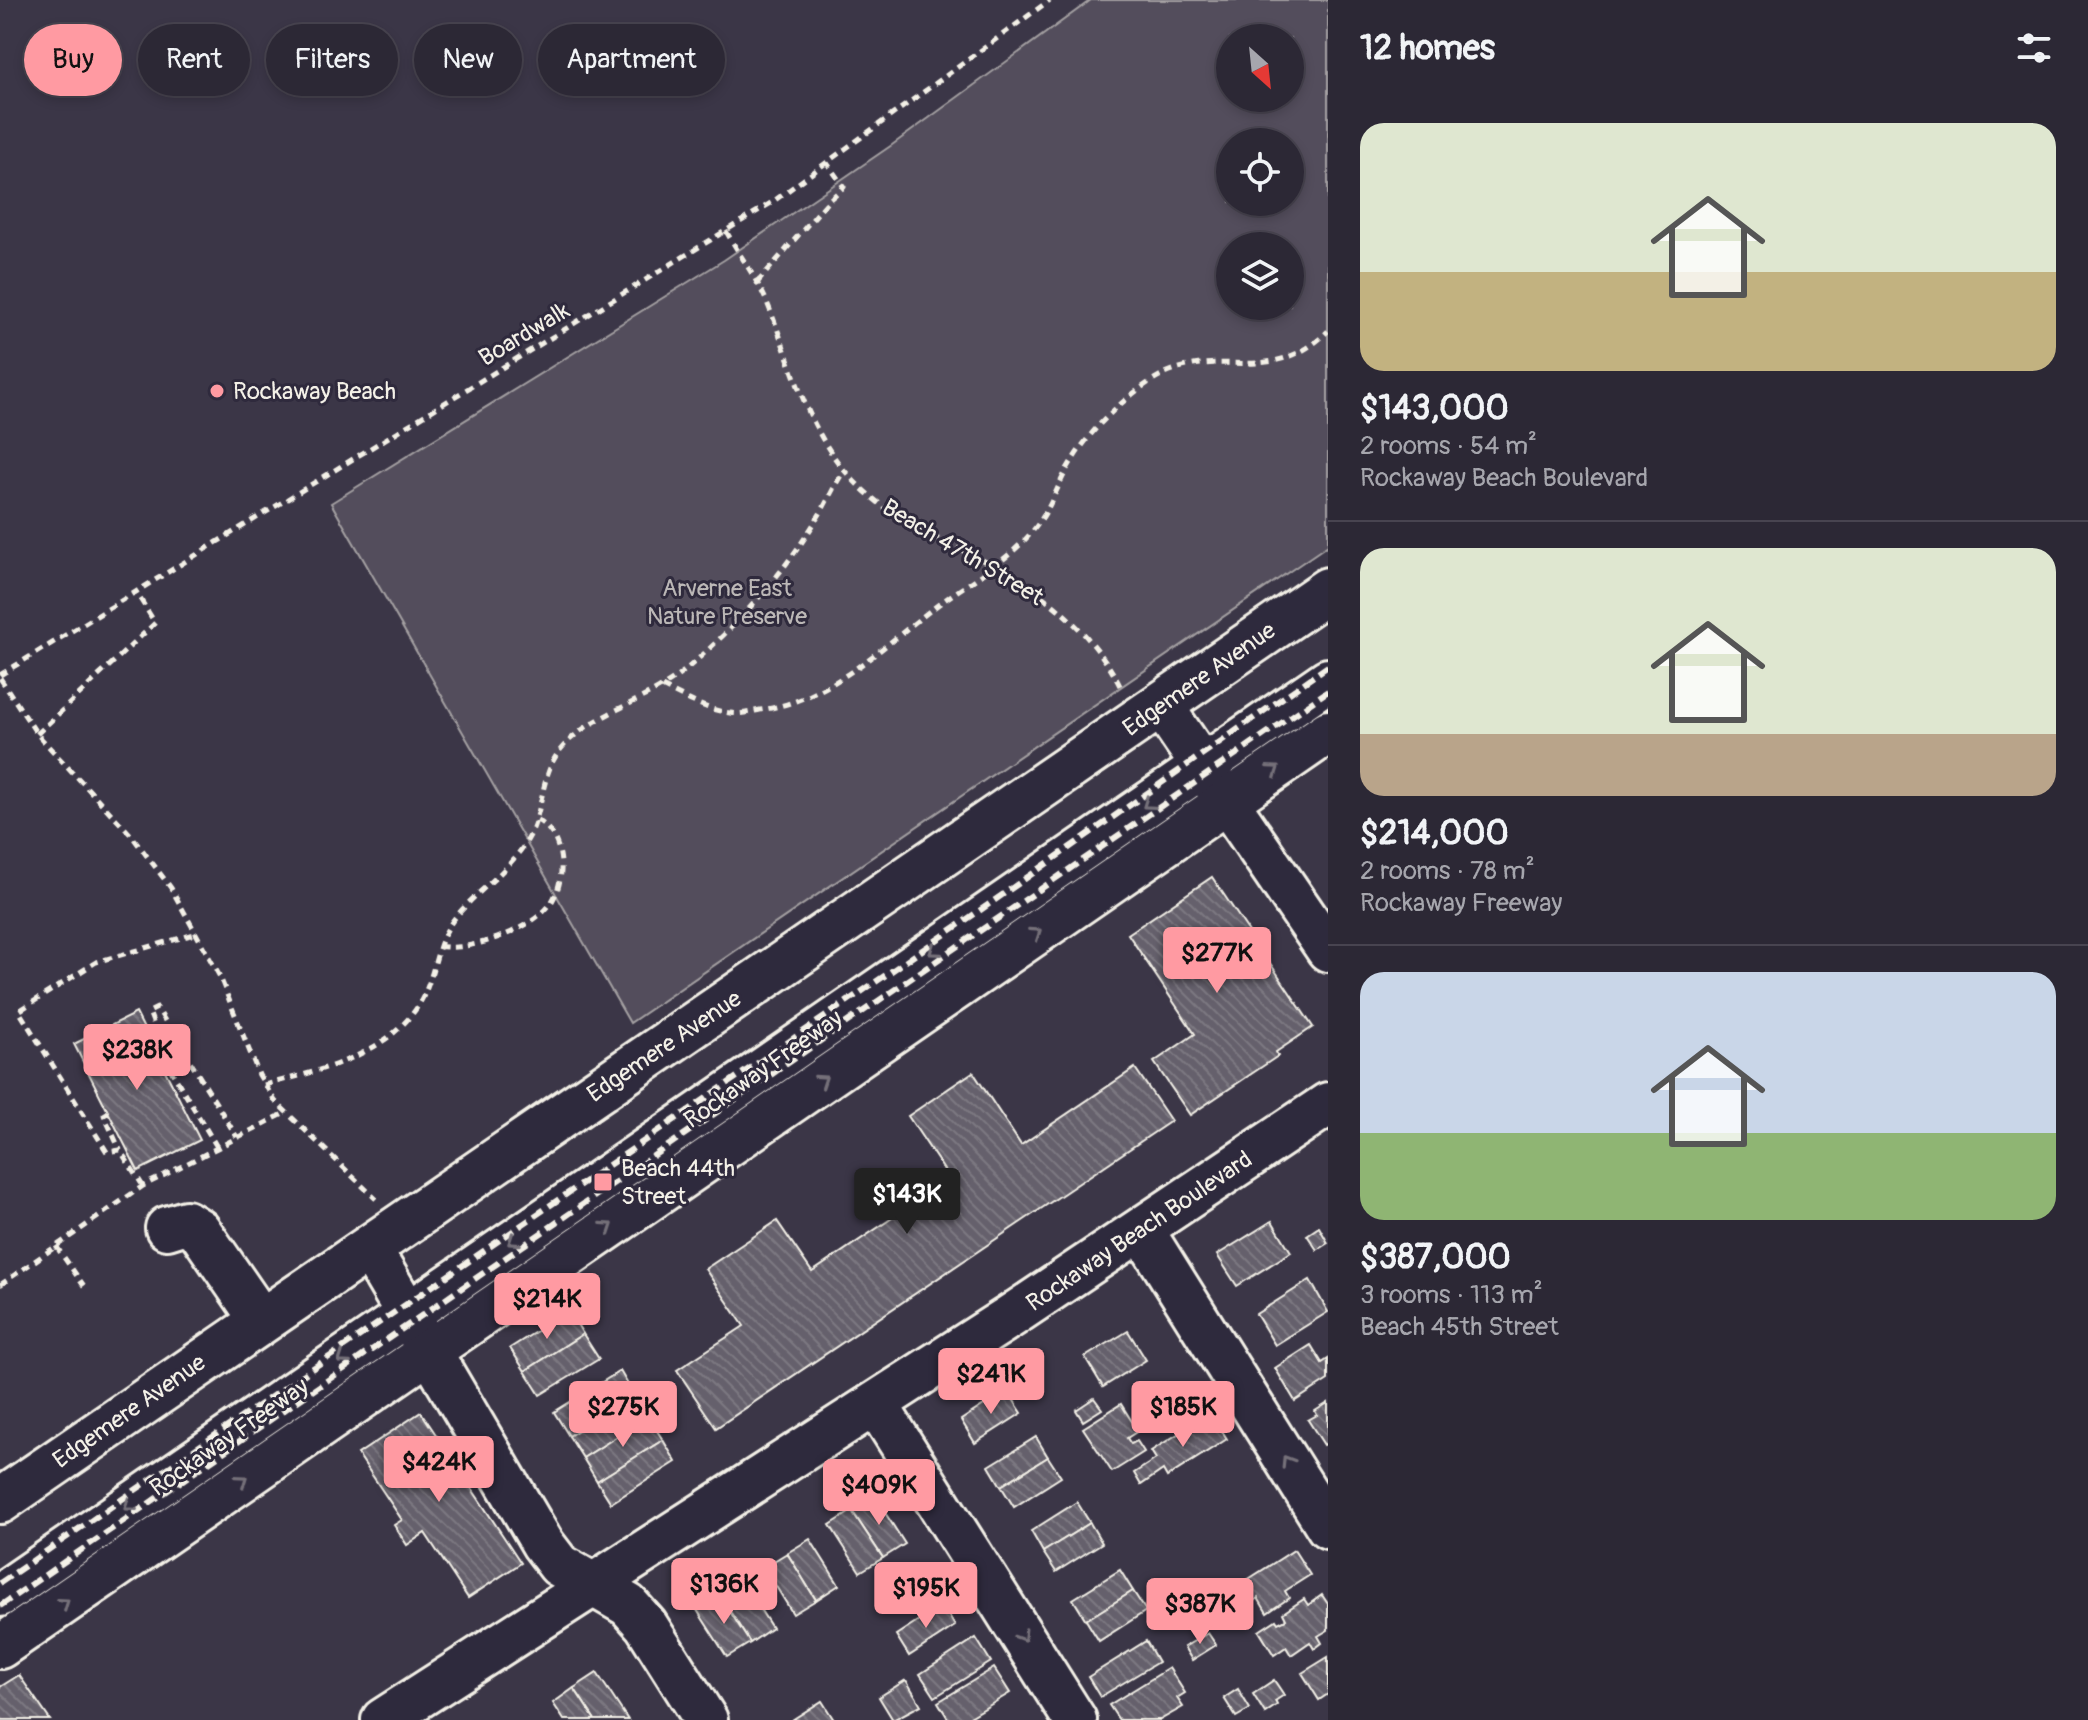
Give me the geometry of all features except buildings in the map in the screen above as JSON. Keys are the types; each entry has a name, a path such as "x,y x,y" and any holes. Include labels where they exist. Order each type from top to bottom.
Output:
{"main road":[{"name":"Edgemere Avenue","path":"0,1501 369,1248 1143,700 1328,590"}],"street":[{"name":"Rockaway Freeway","path":"0,1595 1328,680"},
{"path":"1143,700 1203,766 1328,950"},
{"name":"Rockaway Freeway","path":"0,1647 1328,732"},
{"name":"Rockaway Beach Boulevard","path":"383,1720 876,1404 1328,1104"},
{"path":"167,1228 186,1222 199,1230 261,1320"},
{"path":"1142,1230 1328,1527"},
{"path":"369,1248 543,1544 559,1565 628,1605 646,1625 706,1720"},
{"path":"876,1404 1057,1714"}],"path":[{"name":"Boardwalk","path":"0,676 771,203 1050,0"},
{"path":"757,283 844,187 827,163"},
{"name":"Beach 47th Street","path":"726,231 757,283 810,415 831,453 845,470 874,500 908,525 1040,595 1077,627 1143,700"},
{"path":"662,687 712,709 734,714 793,704 872,659 927,612 1017,548 1038,524 1068,468 1093,431 1120,404 1150,381 1188,365 1258,364 1286,360 1309,348 1328,331"},
{"path":"264,1085 344,1061 395,1031 416,1009 445,933 464,908 493,883 519,853 537,820 549,769 562,747 588,727 662,687 721,635 763,590 818,517 845,470"},
{"path":"37,734 155,623 136,592"},
{"path":"0,676 37,734 132,836 171,888 198,933 232,1003 264,1085 287,1112 382,1205"},
{"path":"439,946 456,948 496,938 530,922 550,904 560,878 560,852 551,832 537,820"},
{"path":"120,1150 107,1152 19,1011 96,962 198,933"},
{"path":"217,1147 174,1081 149,1012 157,1008 237,1137"},
{"path":"109,1112 104,1115 120,1150 143,1186"},
{"path":"0,1285 143,1186 287,1112"},
{"path":"56,1246 84,1286"}],"green space":[{"name":"Arverne East Nature Preserve","path":"1091,0 1328,0 1328,545 630,1023 331,503 724,260 892,145"}],"railway":[{"path":"0,1583 995,900 1328,666"},
{"path":"0,1606 1328,691"}],"place":[{"name":"Rockaway Beach","path":"217,391"},
{"name":"Beach 44th Street","path":"603,1182"}]}
